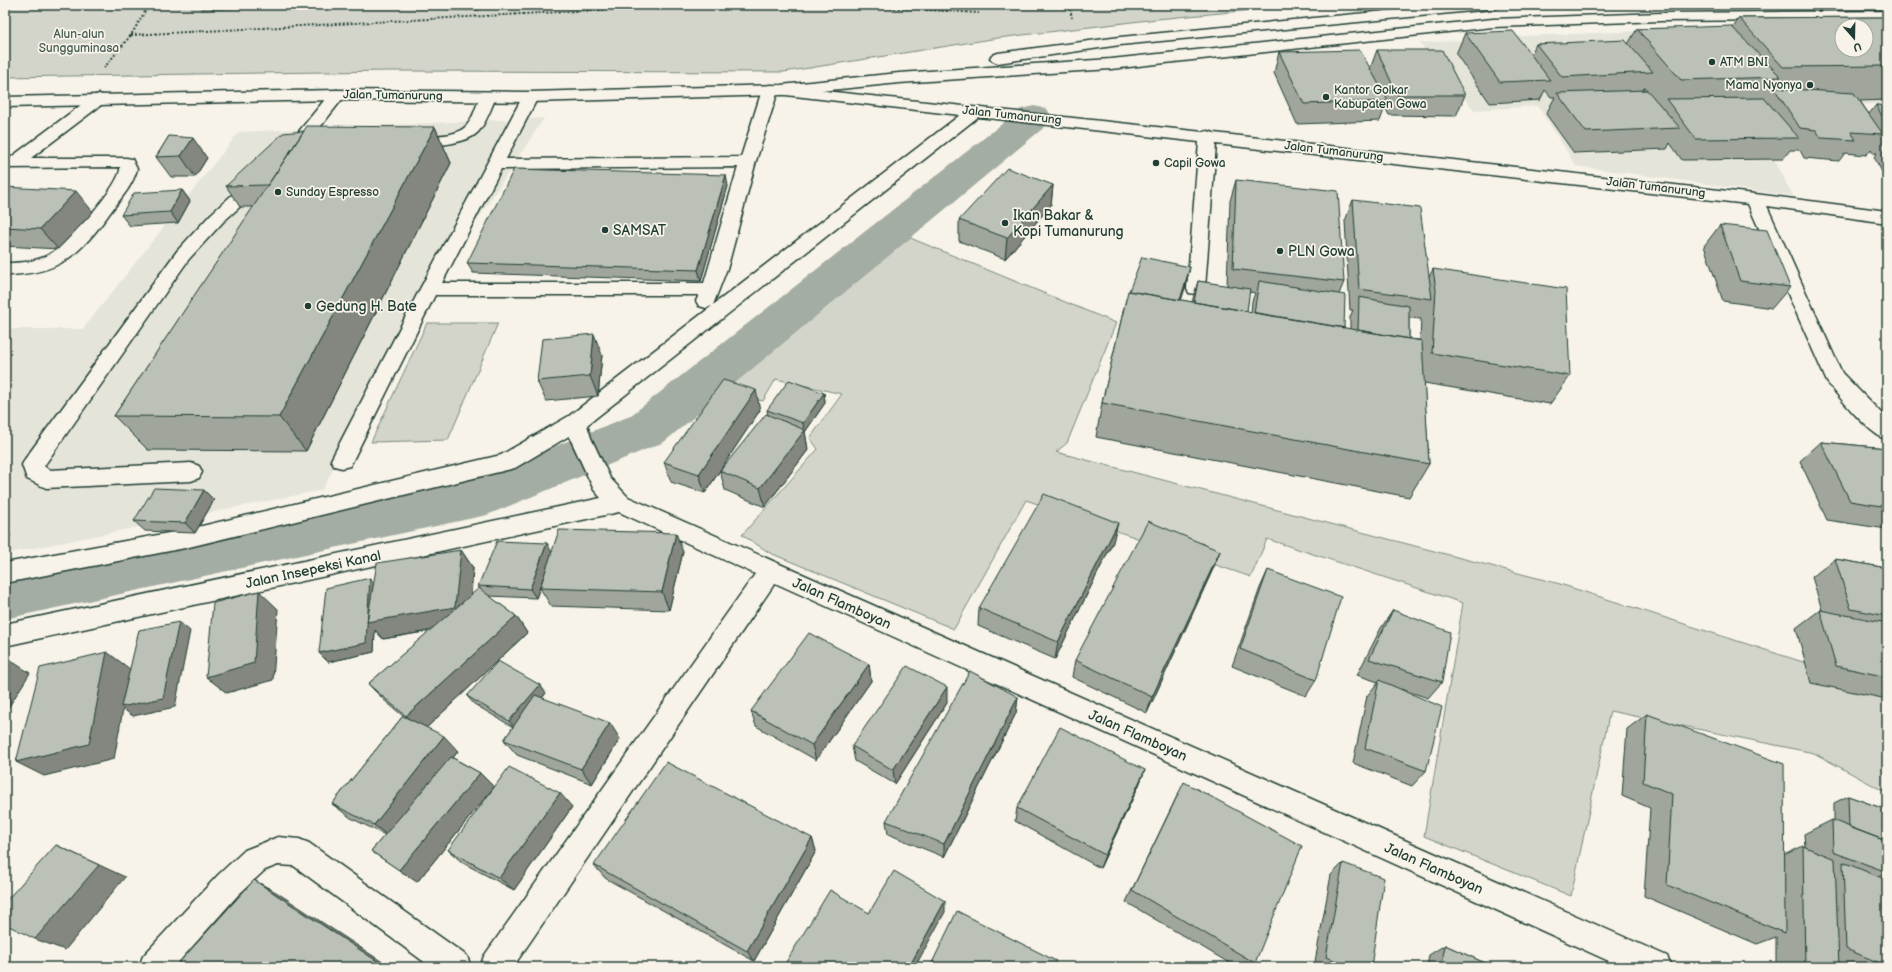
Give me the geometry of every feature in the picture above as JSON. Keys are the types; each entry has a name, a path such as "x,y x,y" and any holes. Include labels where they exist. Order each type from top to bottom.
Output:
{"street":[{"name":"Jalan Tumanurung","path":"899,78 987,59 1120,41 1492,5"},
{"name":"Jalan Tumanurung","path":"5,102 337,94 530,97 775,90 899,78 1111,64 1493,23 1661,17 1887,15"},
{"name":"Jalan Tumanurung","path":"775,90 1208,136 1755,199 1887,217"},
{"path":"429,289 708,296 747,162 775,90"},
{"path":"191,472 46,479 34,473 33,465 183,255 217,218 295,148 337,94"},
{"path":"395,142 456,137 465,134 472,130 488,97"},
{"path":"342,460 429,289 530,97"},
{"path":"10,162 98,99"},
{"path":"5,573 185,539 507,462 578,430 974,112"},
{"path":"1196,288 1208,136"},
{"path":"295,148 318,147"},
{"path":"5,269 26,269 48,263 71,249 125,182 129,169 126,163 120,162 10,162"},
{"path":"495,164 747,162"},
{"path":"1755,199 1834,377 1855,401 1887,432"},
{"path":"578,430 602,484 620,503"},
{"name":"Jalan Flamboyan","path":"620,503 1656,967"},
{"name":"Jalan Insepeksi Kanal","path":"5,635 620,503"},
{"path":"495,967 770,571"},
{"path":"154,967 228,885 255,860 278,851 290,851 299,853 456,967"}],"path":[{"path":"149,5 131,35 690,5"},
{"path":"850,5 979,12"},
{"path":"1069,5 1072,22"}],"shaded area":[{"path":"207,5 315,5 200,10"},
{"path":"1887,27 1887,104 1747,106 1793,196 1576,166 1538,106 1474,110 1420,43 1524,36 1710,28 1834,49 1834,58 1874,58 1874,41"},
{"path":"544,118 416,314 322,490 5,554 5,329 83,329 239,132"}],"green space":[{"name":"Alun-alun Sungguminasa","path":"5,5 1306,5 1157,19 998,38 784,72 389,71 5,77"},
{"path":"908,237 1116,323 1067,443 1056,452 1560,584 1887,689 1887,793 1814,753 1610,711 1571,896 1424,836 1463,603 1267,539 1251,577 1026,500 954,629 770,553 742,535 818,449 810,438 842,394 776,379 763,401 723,392 774,345"},
{"path":"427,323 498,323 448,440 371,442"}],"building":[{"path":"1887,17 1887,66 1783,67 1739,18"},
{"path":"1731,26 1781,77 1681,80 1637,29"},
{"path":"1513,31 1550,80 1500,82 1465,33"},
{"path":"1625,40 1653,72 1562,77 1536,44"},
{"path":"1360,50 1388,101 1304,104 1279,52"},
{"path":"1377,50 1442,50 1465,95 1397,95"},
{"path":"1774,88 1854,93 1883,134 1851,132 1856,140 1821,138 1816,130 1800,128"},
{"path":"1647,90 1680,128 1586,132 1557,93"},
{"path":"1764,98 1799,138 1696,139 1666,99"},
{"path":"1876,105 1887,106 1887,125"},
{"path":"307,126 435,127 279,417 114,416"},
{"path":"304,131 268,185 226,186 283,133"},
{"path":"169,136 193,138 181,156 156,157"},
{"path":"1007,168 1053,185 1007,238 959,220"},
{"name":"SAMSAT","path":"514,169 726,175 698,270 467,263"},
{"name":"PLN Gowa","path":"1236,180 1338,191 1344,282 1233,269"},
{"path":"5,187 76,191 40,229 5,227"},
{"path":"182,190 170,212 121,215 134,193"},
{"path":"1353,200 1420,208 1432,299 1359,289"},
{"path":"1720,225 1767,230 1790,287 1740,281"},
{"path":"1142,257 1190,267 1180,300 1129,291"},
{"path":"1433,269 1566,289 1570,376 1432,353 1436,290"},
{"path":"1198,281 1250,289 1247,311 1194,302"},
{"path":"1259,281 1345,295 1344,328 1254,313"},
{"path":"1128,291 1422,341 1429,464 1102,403"},
{"path":"1359,297 1409,306 1409,339 1358,330"},
{"path":"594,334 590,376 537,381 542,339"},
{"path":"723,380 756,390 699,474 664,462"},
{"path":"789,380 824,393 803,423 767,410"},
{"path":"766,414 805,430 760,488 720,471"},
{"path":"1821,442 1887,448 1887,507 1850,501"},
{"path":"154,488 204,490 185,523 134,521"},
{"path":"1044,494 1118,523 1058,642 979,608"},
{"path":"1148,521 1220,551 1152,697 1075,660"},
{"path":"559,530 676,533 662,592 540,588"},
{"path":"497,541 547,543 530,589 478,586"},
{"path":"461,550 455,607 367,622 377,563"},
{"path":"1835,559 1887,568 1887,616 1851,609"},
{"path":"1268,570 1341,597 1316,680 1240,649"},
{"path":"370,578 366,643 319,653 326,588"},
{"path":"479,588 516,616 406,716 368,684"},
{"path":"259,591 254,663 206,677 213,603"},
{"path":"1393,610 1450,632 1442,682 1369,659"},
{"path":"1820,610 1887,623 1887,677 1836,666"},
{"path":"179,622 163,698 121,707 139,630"},
{"path":"809,633 869,664 812,745 751,711"},
{"path":"107,652 89,744 16,762 40,668"},
{"path":"498,661 540,685 509,721 467,696"},
{"path":"907,666 947,687 893,770 852,746"},
{"path":"970,671 1018,697 944,844 886,821"},
{"path":"1379,680 1442,707 1426,771 1365,748"},
{"path":"535,695 610,723 581,769 504,740"},
{"path":"1647,714 1784,764 1785,933 1667,885 1672,794 1643,782"},
{"path":"403,716 444,736 374,825 332,804"},
{"path":"1060,727 1145,770 1105,855 1017,808"},
{"path":"451,757 480,773 399,870 371,851"},
{"path":"666,762 812,838 747,951 594,865"},
{"path":"509,767 560,793 499,878 448,850"},
{"path":"1184,782 1302,846 1255,963 1132,890"},
{"path":"1848,796 1887,810 1887,845 1886,841 1849,827"},
{"path":"1832,820 1886,841 1887,872 1833,852"},
{"path":"56,845 99,865 35,939 5,924 5,902"},
{"path":"1803,846 1835,859 1839,967 1805,967"},
{"path":"1843,862 1887,880 1887,966 1846,949"},
{"path":"1343,863 1384,878 1371,967 1353,967 1326,957"},
{"path":"894,871 945,901 909,967 783,967 830,890 869,913"},
{"path":"254,880 386,967 175,967"},
{"path":"957,911 1056,961 1053,967 930,967"},
{"path":"1445,945 1494,967 1441,967"}],"waterway":[{"path":"5,596 487,495 647,429 1034,117"}],"place":[{"name":"ATM BNI","path":"1712,62"},
{"name":"Mama Nyonya","path":"1810,85"},
{"name":"Kantor Golkar Kabupaten Gowa","path":"1326,97"},
{"name":"Capil Gowa","path":"1156,163"},
{"name":"Sunday Espresso","path":"278,192"},
{"name":"Ikan Bakar & Kopi Tumanurung","path":"1005,223"},
{"name":"SAMSAT","path":"605,230"},
{"name":"PLN Gowa","path":"1280,251"},
{"name":"Gedung H. Bate","path":"308,306"}]}
